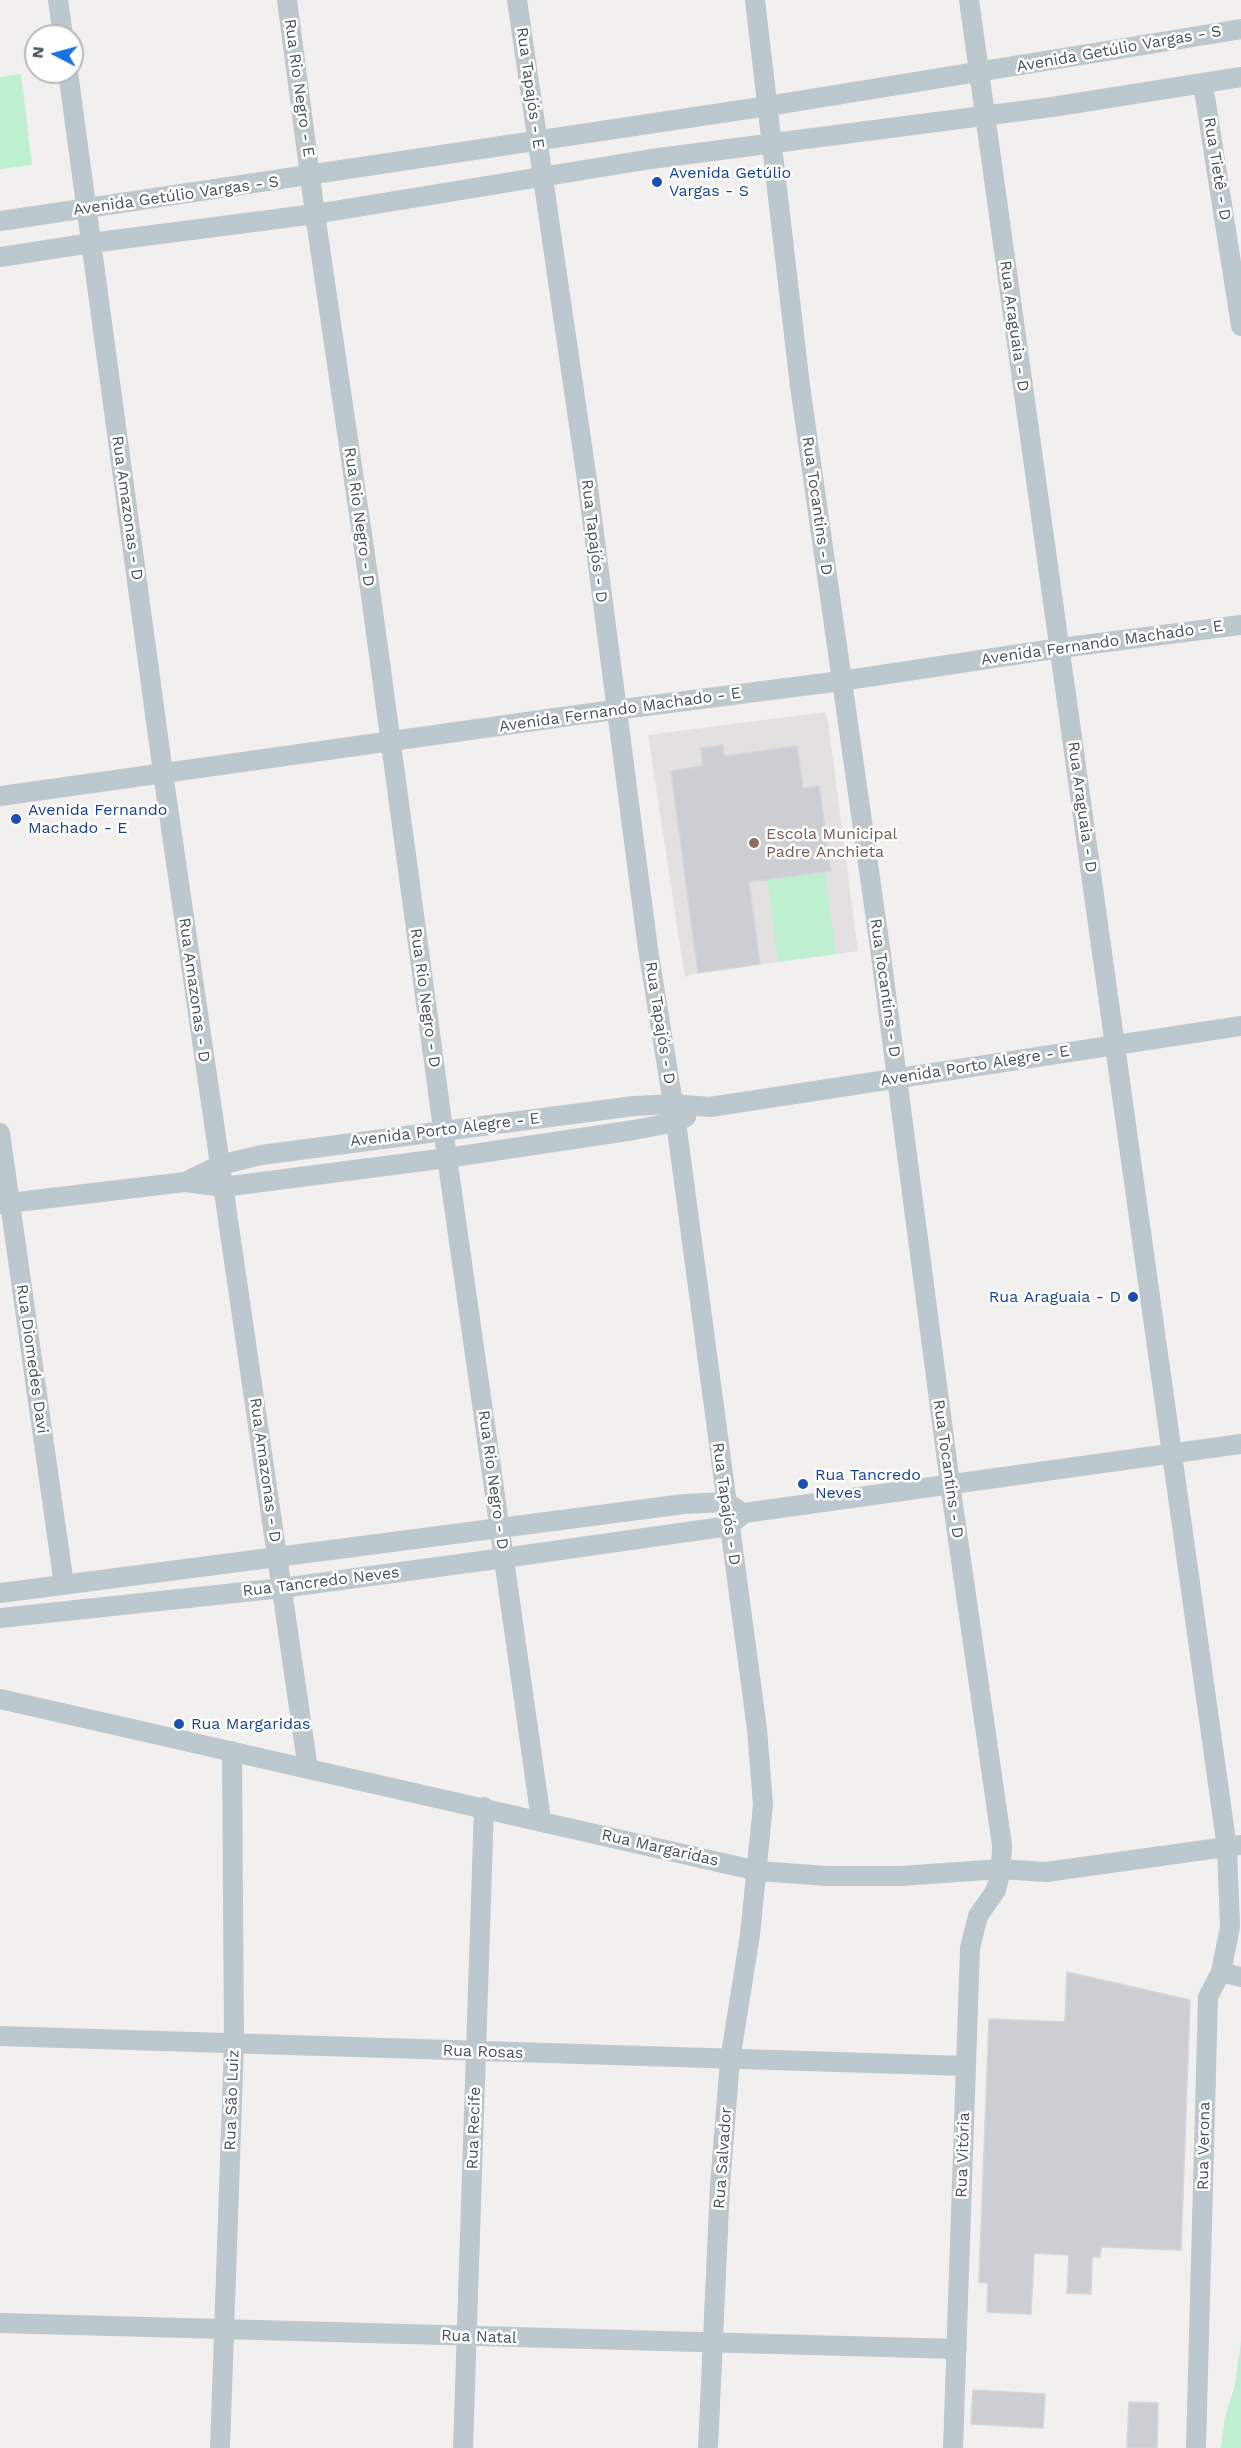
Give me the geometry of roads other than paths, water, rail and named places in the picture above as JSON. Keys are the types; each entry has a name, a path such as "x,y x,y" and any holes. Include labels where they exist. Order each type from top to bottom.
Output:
{"street":[{"path":"58,0 61,24"},
{"name":"Rua Rio Negro - E","path":"287,0 310,176"},
{"name":"Rua Tapajós - E","path":"517,0 538,140 541,176"},
{"name":"Rua Tocantins - D","path":"755,0 800,386 897,1077 950,1484 1002,1845 1001,1869"},
{"name":"Rua Araguaia - D","path":"969,0 1172,1453 1234,1846"},
{"name":"Avenida Getúlio Vargas - S","path":"0,221 768,106 980,80 1241,28"},
{"path":"0,257 315,214 541,176 772,142 1241,77"},
{"name":"Rua Amazonas - D","path":"70,84 163,773 308,1769"},
{"name":"Rua Tietê - D","path":"1203,84 1241,326"},
{"name":"Rua Rio Negro - D","path":"310,176 541,1820"},
{"name":"Rua Tapajós - D","path":"541,176 587,480 648,949 674,1113 756,1729 764,1805 758,1870"},
{"name":"Avenida Fernando Machado - E","path":"0,796 841,681 1060,648 1241,625"},
{"name":"Avenida Porto Alegre - E","path":"5,1204 185,1182 224,1187 447,1158 710,1107 1241,1026"},
{"name":"Avenida Porto Alegre - E","path":"185,1182 220,1165 261,1155 443,1129 634,1106 674,1113"},
{"name":"Rua Diomedes Davi","path":"0,1133 5,1204 64,1585"},
{"path":"729,1526 744,1513 1241,1444"},
{"path":"726,1502 744,1513"},
{"name":"Rua Tancredo Neves","path":"0,1593 684,1504 726,1502"},
{"name":"Rua Tancredo Neves","path":"0,1618 282,1588 729,1526"},
{"name":"Rua Margaridas","path":"0,1699 758,1870 827,1876 890,1876 1001,1869 1046,1872 1234,1846"},
{"name":"Rua São Luiz","path":"220,2448 234,2044 232,1751"},
{"name":"Rua Recife","path":"463,2448 484,1807"},
{"name":"Rua Verona","path":"1196,2448 1208,1996 1221,1972 1230,1927 1234,1846"},
{"name":"Rua Vitória","path":"952,2448 970,1948 978,1916 996,1890 1001,1869"},
{"name":"Rua Salvador","path":"708,2448 720,2185 730,2060 758,1870"},
{"path":"1221,1972 1241,1977"},
{"name":"Rua Rosas","path":"0,2036 966,2066"},
{"name":"Rua Natal","path":"0,2323 957,2349"}],"place":[{"name":"Avenida Getúlio Vargas - S","path":"657,182"},
{"name":"Avenida Fernando Machado - E","path":"16,819"},
{"name":"Escola Municipal Padre Anchieta","path":"754,843"},
{"name":"Rua Araguaia - D","path":"1133,1297"},
{"name":"Rua Tancredo Neves","path":"803,1484"},
{"name":"Rua Margaridas","path":"179,1724"}]}
